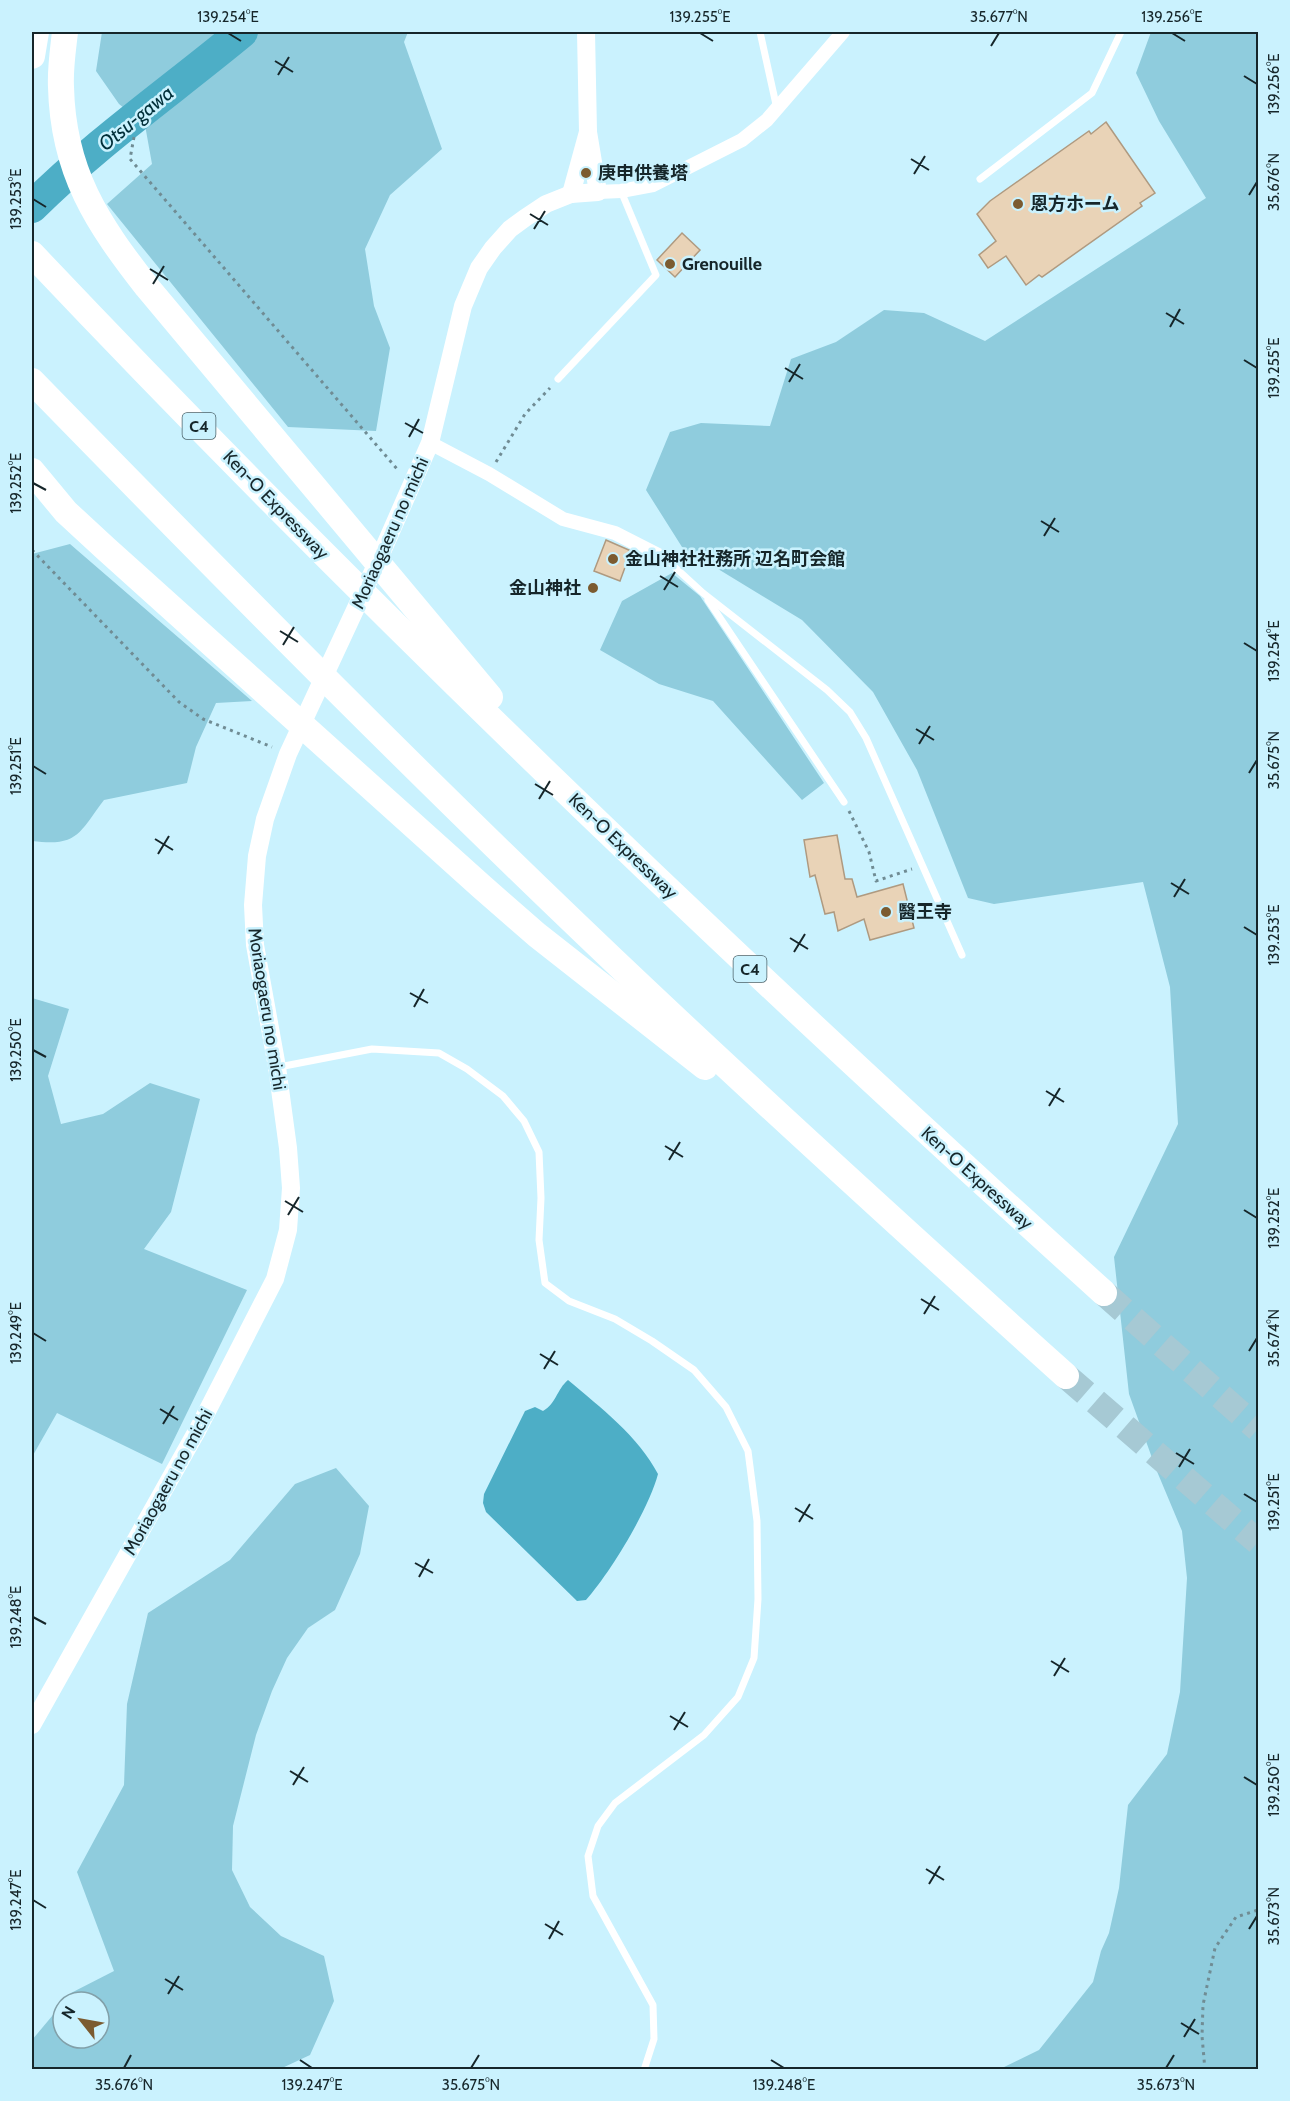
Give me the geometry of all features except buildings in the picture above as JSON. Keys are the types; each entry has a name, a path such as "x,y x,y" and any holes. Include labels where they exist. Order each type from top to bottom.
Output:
{"highway":[{"path":"32,56 36,32"},
{"path":"65,32 61,86 70,151 90,207 106,232 147,287 502,710 656,869 710,932"},
{"name":"Ken-O Expressway","path":"32,254 342,573 710,932 1104,1293"},
{"path":"32,382 369,721 643,989 842,1174 1066,1376"},
{"path":"32,471 66,512 348,768 537,935 842,1174"}],"street":[{"path":"586,32 588,132 598,192 621,191 653,185 711,157 758,129 843,32"},
{"path":"571,194 588,132"},
{"name":"Moriaogaeru no michi","path":"32,1725 198,1429 275,1279 288,1230 291,1188 288,1148 277,1067 255,945 253,905 256,856 265,819 288,754 430,443 463,306 479,268 510,229 546,204 571,194 598,192"},
{"path":"430,443 489,474 563,519 615,533 666,559"}],"lane":[{"path":"760,32 777,109"},
{"path":"980,179 1092,93 1121,32"},
{"path":"558,379 656,275 621,191"},
{"path":"666,559 703,593 827,690 850,712 866,738 962,955"},
{"path":"703,593 844,802"},
{"path":"277,1067 372,1049 439,1053 468,1069 502,1096 524,1121 539,1152 541,1198 539,1240 545,1283 569,1301 615,1319 634,1330 694,1370 726,1407 748,1451 758,1521 758,1599 754,1658 738,1697 704,1735 615,1803 598,1826 588,1856 593,1896 653,2005 654,2039 644,2070"}],"path":[{"path":"134,137 130,159 412,486"},
{"path":"489,474 525,414 558,379"},
{"path":"32,550 179,702 203,719 288,754"},
{"path":"857,826 869,852 876,881 923,865"},
{"path":"1205,2070 1202,2036 1203,2005 1215,1948 1236,1917 1258,1910"}],"shaded area":[{"path":"102,32 408,32 404,42 442,149 390,195 365,249 374,306 390,348 376,431 288,427 107,204 152,164 145,125 119,104 96,71"},
{"path":"1151,32 1258,32 1258,2069 1000,2069 1039,2050 1093,1982 1101,1951 1109,1933 1119,1888 1128,1805 1167,1754 1180,1692 1187,1578 1182,1531 1156,1469 1129,1394 1114,1257 1178,1124 1170,987 1143,882 994,904 968,898 917,770 873,692 802,620 682,547 646,490 670,432 701,423 770,426 791,359 836,342 884,310 924,313 985,341 1206,198 1159,121 1136,73"},
{"path":"70,544 252,701 216,703 196,747 187,783 104,800 76,835 59,842 32,841 32,554"},
{"path":"672,573 700,596 824,783 802,800 713,701 659,684 600,650 622,601"},
{"path":"32,998 69,1009 48,1076 61,1124 103,1114 150,1083 200,1099 171,1212 144,1249 247,1290 162,1464 57,1413 32,1457"},
{"path":"568,1380 630,1435 658,1474 638,1522 617,1557 586,1600 577,1601 486,1512 483,1503 484,1494 525,1411 535,1407 543,1411"},
{"path":"336,1468 369,1506 360,1554 335,1610 308,1628 287,1658 272,1691 256,1735 233,1826 232,1870 250,1907 281,1936 324,1956 334,2001 310,2055 280,2069 32,2069 32,2040 51,2017 51,2050 111,2050 111,1990 77,1990 114,1971 77,1872 124,1785 127,1704 148,1613 230,1560 295,1484"}],"waterway":[{"name":"Otsu-gawa","path":"32,207 108,139 242,32"}],"tunnel":[{"path":"1104,1293 1258,1429"},
{"path":"1066,1376 1258,1542"}],"place":[{"name":"庚申供養塔","path":"586,173"},
{"name":"恩方ホーム","path":"1018,204"},
{"name":"Grenouille","path":"670,264"},
{"name":"金山神社社務所 辺名町会館","path":"613,559"},
{"name":"金山神社","path":"593,588"},
{"name":"醫王寺","path":"886,912"}]}
